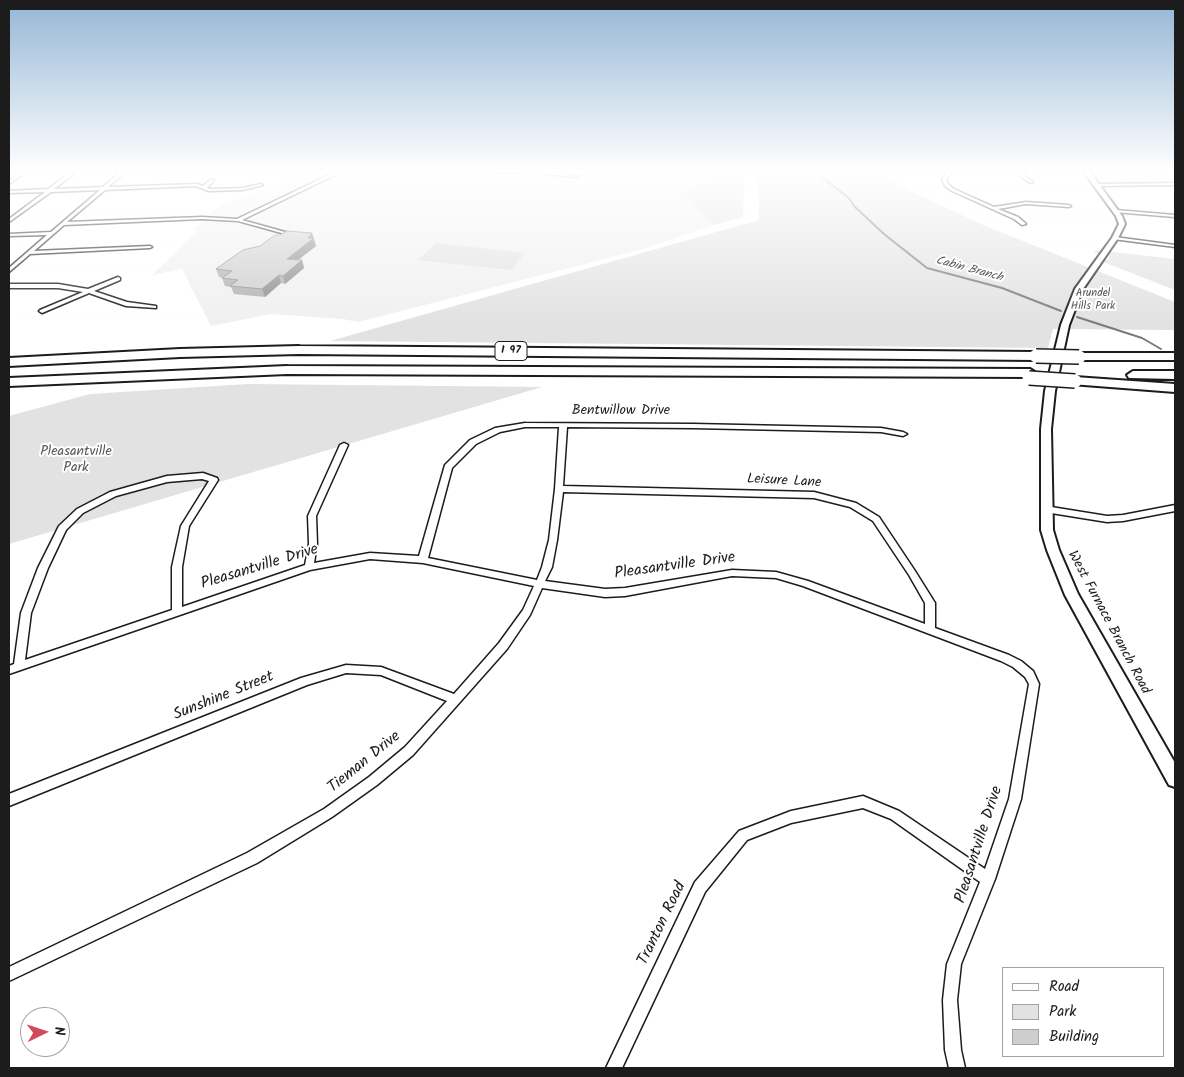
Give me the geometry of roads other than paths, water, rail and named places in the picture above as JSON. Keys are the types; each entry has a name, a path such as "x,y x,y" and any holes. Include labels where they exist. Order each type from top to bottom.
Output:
{"highway":[{"name":"I 97","path":"9,362 127,355 299,350 1175,357"},
{"name":"I 97","path":"9,382 287,370 722,372 1075,377"},
{"path":"1075,377 1175,375"},
{"path":"1075,377 1175,388"}],"main road":[{"name":"West Furnace Branch Road","path":"1121,222 1115,238 1079,289 1065,325 1050,391 1046,429 1047,530 1052,550 1072,594 1175,778"}],"street":[{"path":"9,270 63,224 103,222"},
{"path":"245,222 286,235 304,237"},
{"path":"9,235 52,234"},
{"path":"1115,238 1175,246"},
{"path":"29,254 150,247"},
{"path":"42,311 118,279"},
{"path":"9,286 58,286 88,291 126,304 154,307"},
{"name":"Bentwillow Drive","path":"423,560 448,467 473,442 498,430 525,426 563,424 881,430 903,434"},
{"name":"Tieman Drive","path":"9,974 252,858 328,813 373,781 409,751 503,646 527,612 547,567 559,489 563,424"},
{"path":"309,567 313,544 312,516 344,445"},
{"path":"19,666 26,613 43,568 62,528 80,511 113,494 168,478 203,476 214,480 184,526 177,567 177,611"},
{"name":"Leisure Lane","path":"559,489 814,495 853,505 876,519 912,573 930,602 930,629"},
{"path":"1046,509 1106,519 1123,518 1175,508"},
{"name":"Pleasantville Drive","path":"9,670 309,567 370,556 423,560 540,584 605,593 625,592 732,573 764,574 805,583 930,629 1017,664 1028,674 1034,684 1015,799 988,880 954,964 950,1000 956,1068"},
{"name":"Sunshine Street","path":"9,800 305,681 346,669 381,671 455,699"},
{"name":"Tranton Road","path":"614,1068 700,887 743,835 791,817 863,802 895,815 988,880"}],"waterway":[{"name":"Cabin Branch","path":"871,222 927,268 1002,288 1061,311"},
{"name":"Cabin Branch","path":"1077,317 1142,338 1161,349"}],"park label":[{"name":"Arundel Hills Park","path":"1093,300"},
{"name":"Pleasantville Park","path":"76,462"}]}
